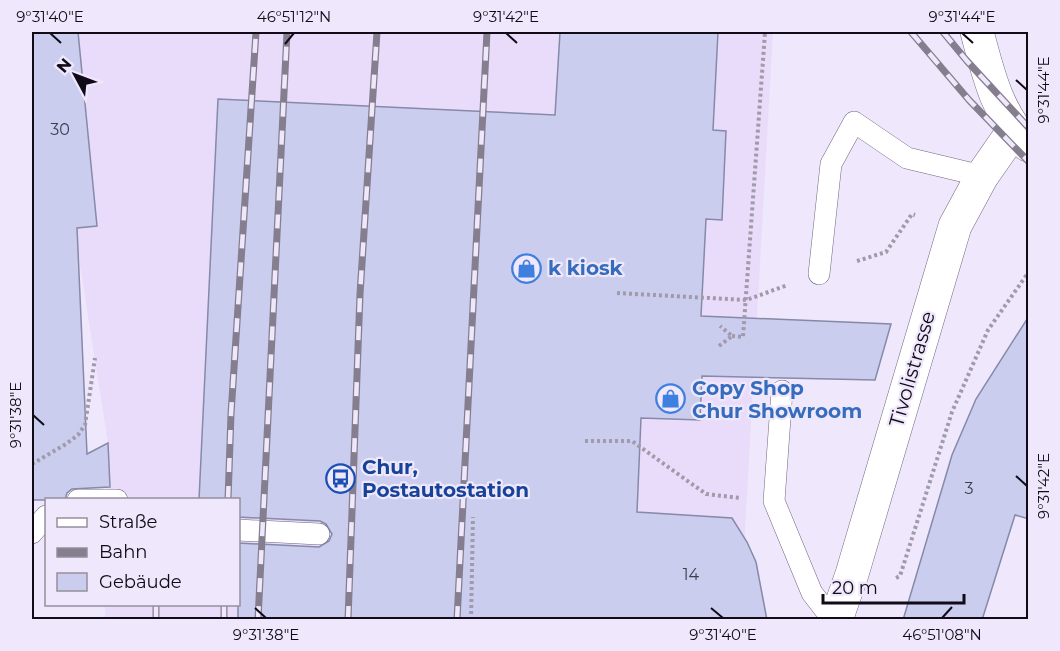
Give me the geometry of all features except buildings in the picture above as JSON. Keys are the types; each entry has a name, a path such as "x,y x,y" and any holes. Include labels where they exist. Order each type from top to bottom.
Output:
{"street":[{"path":"977,32 992,87 1021,137"},
{"name":"Tivolistrasse","path":"835,620 852,574 955,226 982,176 1021,137"}],"lane":[{"path":"819,274 831,164 854,122 907,158 982,176"},
{"path":"782,390 774,501 812,593 835,620"},
{"path":"32,533 45,517"},
{"path":"240,530 318,534"}],"path":[{"path":"720,326 732,336 743,337 765,32"},
{"path":"892,580 900,576 952,412 988,330 1029,273"},
{"path":"617,293 746,300"},
{"path":"719,346 732,336"},
{"path":"32,464 72,439 85,425 95,358"},
{"path":"585,441 632,441 706,495 774,501"},
{"path":"471,620 473,517"}],"shaded area":[{"path":"32,32 773,32 740,619 105,619 105,606 240,606 240,498 107,498 108,443 76,240 32,259"}],"railway":[{"path":"228,498 231,414 256,32"},
{"path":"258,620 287,32"},
{"path":"348,620 360,294 377,32"},
{"path":"457,620 487,32"},
{"path":"911,32 969,100 1028,161"},
{"path":"943,32 1028,127"},
{"path":"156,606 156,620"},
{"path":"224,606 224,620"}],"place":[{"name":"k kiosk","path":"527,268"},
{"name":"Copy Shop Chur Showroom","path":"671,399"},
{"name":"Chur, Postautostation","path":"341,479"}]}
